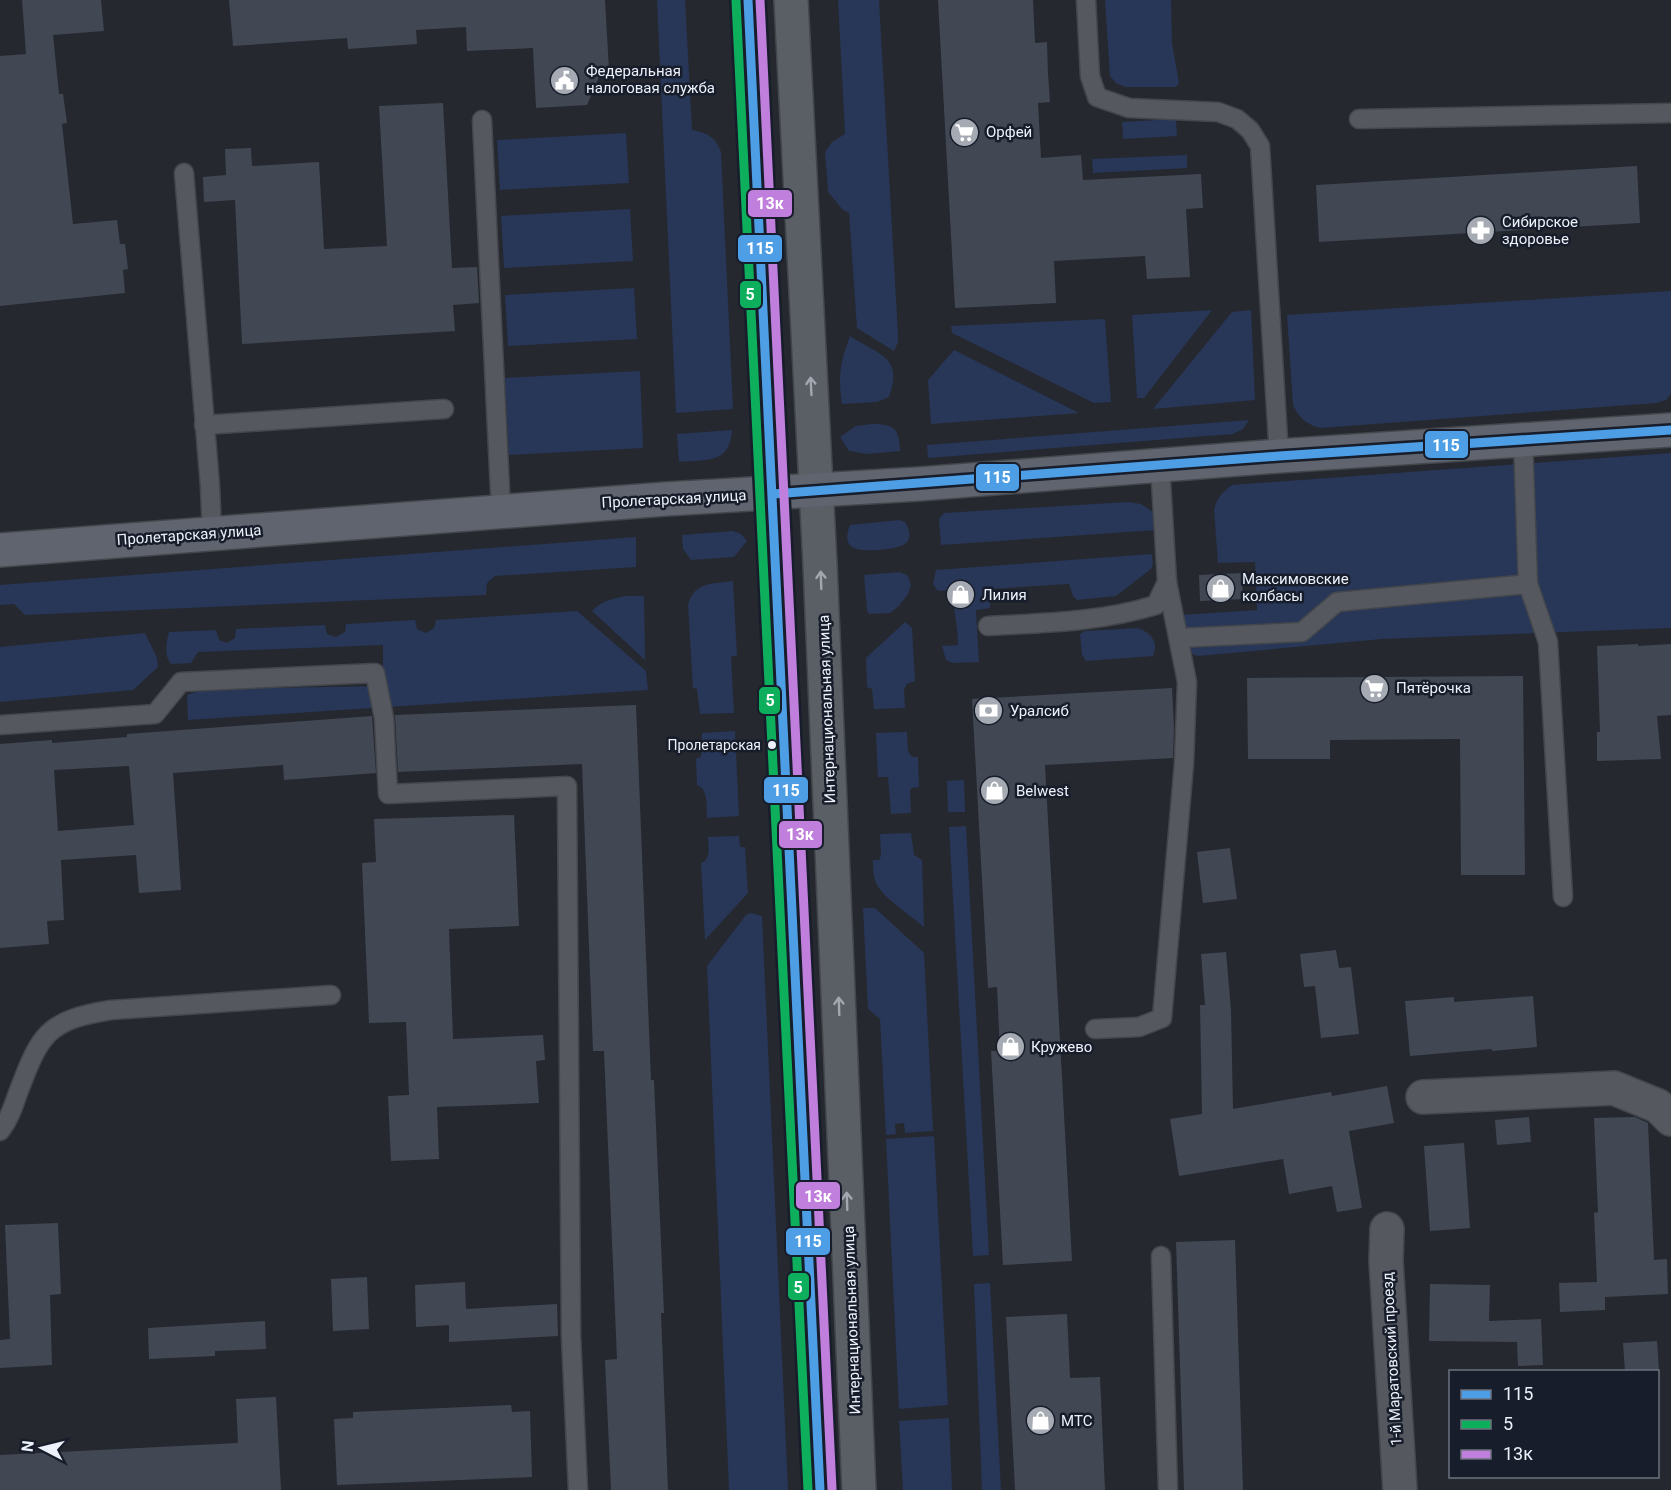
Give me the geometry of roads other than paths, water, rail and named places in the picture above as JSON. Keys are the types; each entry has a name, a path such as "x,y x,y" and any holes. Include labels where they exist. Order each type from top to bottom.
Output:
{"main road":[{"path":"748,0 820,1490"},
{"name":"Интернациональная улица","path":"791,0 816,491 859,1490"},
{"name":"Пролетарская улица","path":"0,550 666,499 919,484 1279,456 1671,430"}],"street":[{"path":"1423,1097 1614,1088 1658,1106 1671,1119"},
{"name":"1-й Маратовский проезд","path":"1387,1229 1386,1261 1400,1490"}],"lane":[{"path":"1086,0 1090,76 1097,97 1129,108 1218,112 1237,119 1250,130 1260,146 1279,456"},
{"path":"1359,118 1671,112"},
{"path":"482,120 501,511"},
{"path":"184,173 212,534"},
{"path":"204,425 444,410"},
{"path":"1523,440 1528,584 1548,642 1563,897"},
{"path":"1095,1029 1139,1027 1162,1018 1185,740 1187,682 1167,582 1160,465"},
{"path":"988,626 1080,621 1128,614 1156,605 1167,582"},
{"path":"1179,638 1302,633 1337,602 1528,584"},
{"path":"0,725 155,714 181,682 375,673 384,718 388,795 567,786 571,1336 578,1490"},
{"path":"0,1131 9,1119 33,1053 54,1026 83,1015 111,1010 331,995"},
{"path":"1161,1256 1168,1490"}],"place":[{"name":"Федеральная налоговая служба","path":"565,80"},
{"name":"Орфей","path":"965,132"},
{"name":"Сибирское здоровье","path":"1481,231"},
{"name":"Максимовские колбасы","path":"1221,588"},
{"name":"Лилия","path":"961,595"},
{"name":"Пятёрочка","path":"1375,688"},
{"name":"Уралсиб","path":"989,711"},
{"name":"Пролетарская","path":"772,745"},
{"name":"Belwest","path":"995,791"},
{"name":"Кружево","path":"1010,1047"},
{"name":"МТС","path":"1040,1421"}]}
